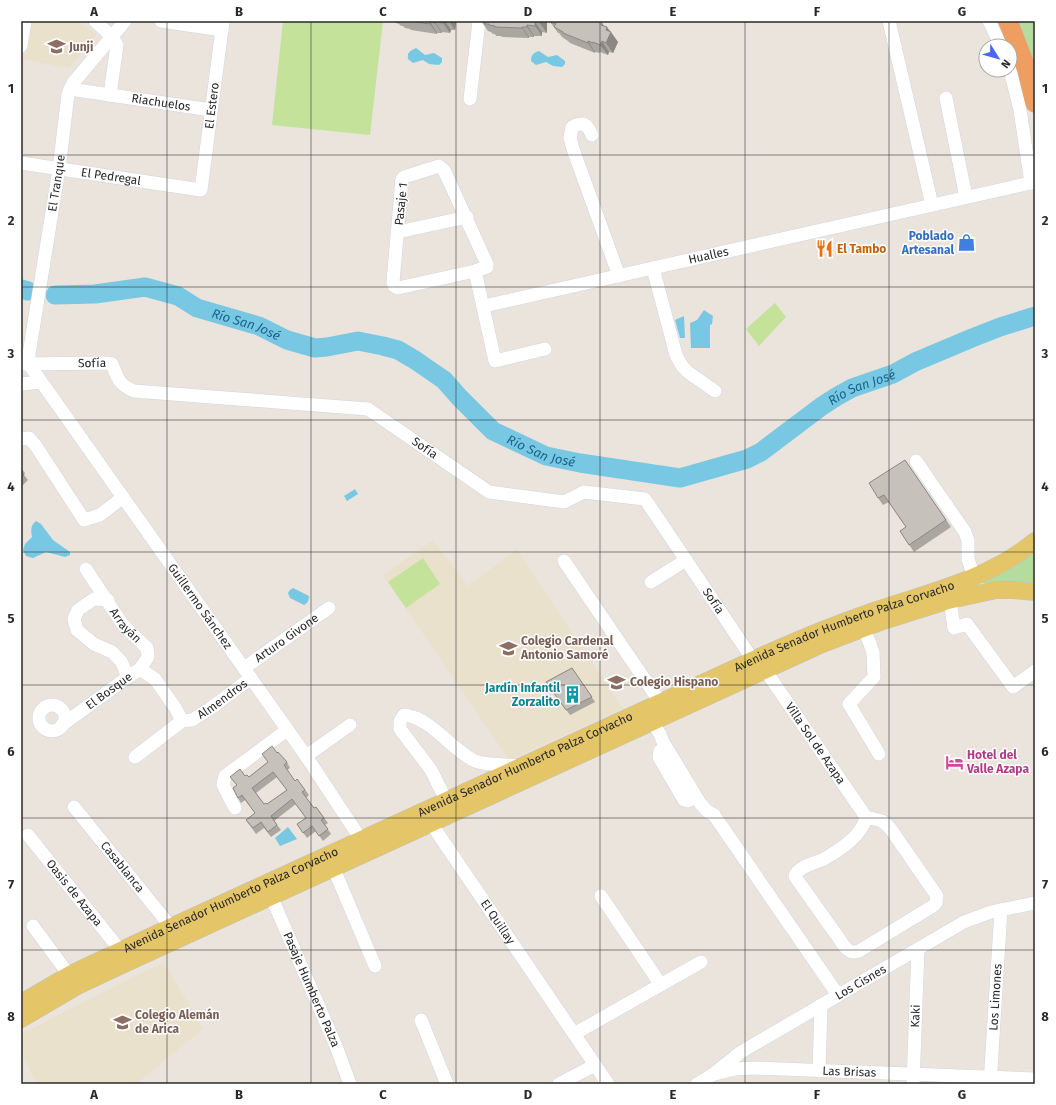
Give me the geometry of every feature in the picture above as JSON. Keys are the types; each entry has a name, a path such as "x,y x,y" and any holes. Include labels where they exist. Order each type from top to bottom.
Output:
{"highway":[{"path":"1008,21 1027,70 1035,104"}],"main road":[{"name":"Avenida Senador Humberto Palza Corvacho","path":"21,1003 69,976 171,926 652,722 836,625 937,592 1000,566 1035,541"},
{"name":"Avenida Senador Humberto Palza Corvacho","path":"426,817 446,800 660,702 759,665 950,600 996,590 1035,592"},
{"name":"Avenida Senador Humberto Palza Corvacho","path":"21,1019 79,986 333,867 365,845"}],"street":[{"path":"21,46 25,21"},
{"path":"95,21 112,37 118,45 110,95"},
{"path":"70,89 125,21"},
{"path":"161,21 222,25"},
{"path":"470,99 479,21"},
{"path":"889,21 932,205"},
{"path":"989,21 997,38"},
{"name":"El Estero","path":"201,190 222,25"},
{"path":"1012,78 1020,110 1033,182"},
{"name":"Riachuelos","path":"70,89 211,110"},
{"name":"El Tranque","path":"25,364 29,354 59,169 70,89"},
{"path":"946,98 966,197"},
{"path":"592,135 589,128 585,124 579,123 572,127 570,138 619,276"},
{"name":"El Pedregal","path":"21,163 201,190"},
{"name":"Pasaje 1","path":"439,166 444,170 467,217 487,264 486,268 398,288 396,287 393,282 402,179 404,177 439,166"},
{"name":"Hualles","path":"484,306 1033,182"},
{"path":"398,232 467,217"},
{"path":"653,268 676,355 688,373 715,391"},
{"path":"475,271 495,361 545,349"},
{"name":"Guillermo Sánchez","path":"25,364 42,382 248,673 306,756 365,845"},
{"name":"Sofía","path":"25,364 112,364 118,379 124,387 134,391 368,409 489,492 564,502 584,492 645,498 759,665"},
{"path":"21,384 42,382"},
{"path":"21,439 29,438 36,446 84,520 100,515 123,497"},
{"path":"916,461 965,532 968,541 968,559 974,577"},
{"path":"651,582 686,560"},
{"path":"564,561 660,702"},
{"name":"Arrayán","path":"86,569 108,600 123,625 147,648 148,657 140,669"},
{"path":"108,600 94,599 78,610 74,619 77,630 94,644 112,652 121,661 128,677"},
{"path":"950,600 954,628 967,624 1013,687 1035,671"},
{"name":"Arturo Givone","path":"248,673 329,608"},
{"path":"864,628 873,652 874,677 849,704 879,754"},
{"name":"Villa Sol de Azapa","path":"759,665 866,817"},
{"name":"El Bosque","path":"62,725 140,669 155,679 182,720"},
{"name":"Almendros","path":"135,758 182,720 192,720 211,708 248,673"},
{"path":"446,800 431,770 400,729 400,721 404,715 414,716 434,730 461,754 477,762 521,766"},
{"path":"652,722 696,797 707,811 714,815 838,995"},
{"path":"306,756 350,725"},
{"path":"235,808 223,785 225,776 288,730"},
{"name":"Casablanca","path":"74,807 171,926"},
{"name":"El Quillay","path":"426,817 608,1084"},
{"path":"866,817 882,821 890,828 936,893 937,900 933,906 859,951 854,952 845,947 795,876 799,870 824,859 856,836 863,827 866,817"},
{"name":"Oasis de Azapa","path":"28,835 120,950"},
{"path":"333,867 375,966"},
{"name":"Pasaje Humberto Palza","path":"270,896 336,1046 350,1084"},
{"path":"601,896 661,985"},
{"name":"Los Cisnes","path":"697,1084 712,1075 741,1052 969,920 1001,910 1035,903"},
{"name":"Los Limones","path":"990,1081 1001,910"},
{"path":"33,926 69,976"},
{"name":"Kaki","path":"914,1079 918,949"},
{"path":"574,1034 701,962"},
{"path":"819,1071 821,1005"},
{"path":"421,1020 447,1084"},
{"path":"559,1084 595,1066"},
{"name":"Las Brisas","path":"712,1075 745,1068 819,1071 914,1079 990,1081 1035,1079"}],"shaded area":[{"name":"Junji","path":"31,21 78,21 97,35 69,68 23,59"},
{"name":"Colegio Cardenal Antonio Samoré","path":"433,540 468,586 517,549 623,709 509,760 383,575"},
{"name":"Colegio Alemán de Arica","path":"164,962 203,1029 136,1084 36,1084 21,1051 21,1035"}],"green space":[{"path":"283,21 383,21 370,135 272,125"},
{"path":"1014,21 1035,21 1035,83"},
{"path":"775,303 786,317 759,346 746,329"},
{"path":"1035,550 1035,584 981,583 1006,570"},
{"path":"423,558 440,584 406,608 388,582"}],"water":[{"path":"416,48 425,55 434,53 442,58 442,62 439,65 429,64 423,60 413,63 408,59 408,55"},
{"path":"539,51 548,57 557,55 565,61 565,64 562,67 553,66 546,62 536,65 531,61 531,57 534,53"},
{"path":"704,310 713,316 712,324 710,325 710,348 691,348 690,323 697,320"},
{"path":"684,316 685,338 680,338 675,320"},
{"path":"355,489 358,494 347,501 344,496"},
{"path":"36,521 41,524 53,540 70,552 70,555 65,557 46,552 33,558 26,556 23,550 25,544 32,537 32,526"},
{"path":"293,588 309,596 304,605 290,598 288,593"},
{"path":"288,827 297,839 280,846 275,838"}],"building":[{"path":"409,21 443,21 443,23 430,22 430,24"},
{"path":"486,21 540,21 535,22 535,26 527,25 527,27 522,28 495,27 485,24"},
{"path":"551,21 597,21 602,23 601,25 607,27 606,30 611,32 606,43 602,41 600,45 588,41 588,43 563,33 554,27 556,23 551,23"},
{"path":"905,460 946,520 909,545 900,531 906,527 884,495 878,498 869,483"},
{"path":"21,471 24,475 21,478"},
{"name":"Jardín Infantil Zorzalito","path":"572,668 592,697 566,710 546,682"},
{"path":"272,746 287,762 284,765 295,781 297,779 305,790 302,792 324,818 321,820 328,829 319,836 312,826 303,833 297,824 306,818 292,799 271,816 277,825 268,832 261,822 253,828 246,820 255,813 242,795 238,798 233,788 237,785 230,777 240,769 245,776 247,775 249,777 268,762 262,754","holes":["273,772 287,790 267,804 264,804 252,788"]}],"waterway":[{"name":"Río San José","path":"55,295 95,294 145,287 178,296 197,308 259,326 287,340 315,348 358,341 398,350 444,380 493,431 546,456 580,463 680,478 747,459 761,452 822,406 852,388 893,374 915,362 972,338 1035,316"},
{"name":"Río San José","path":"21,289 28,291"}],"place":[{"name":"Junji","path":"56,47"},
{"name":"Poblado Artesanal","path":"967,243"},
{"name":"El Tambo","path":"824,249"},
{"name":"Colegio Cardenal Antonio Samoré","path":"508,648"},
{"name":"Colegio Hispano","path":"617,682"},
{"name":"Jardín Infantil Zorzalito","path":"573,695"},
{"name":"Hotel del Valle Azapa","path":"954,762"},
{"name":"Colegio Alemán de Arica","path":"122,1022"}]}
